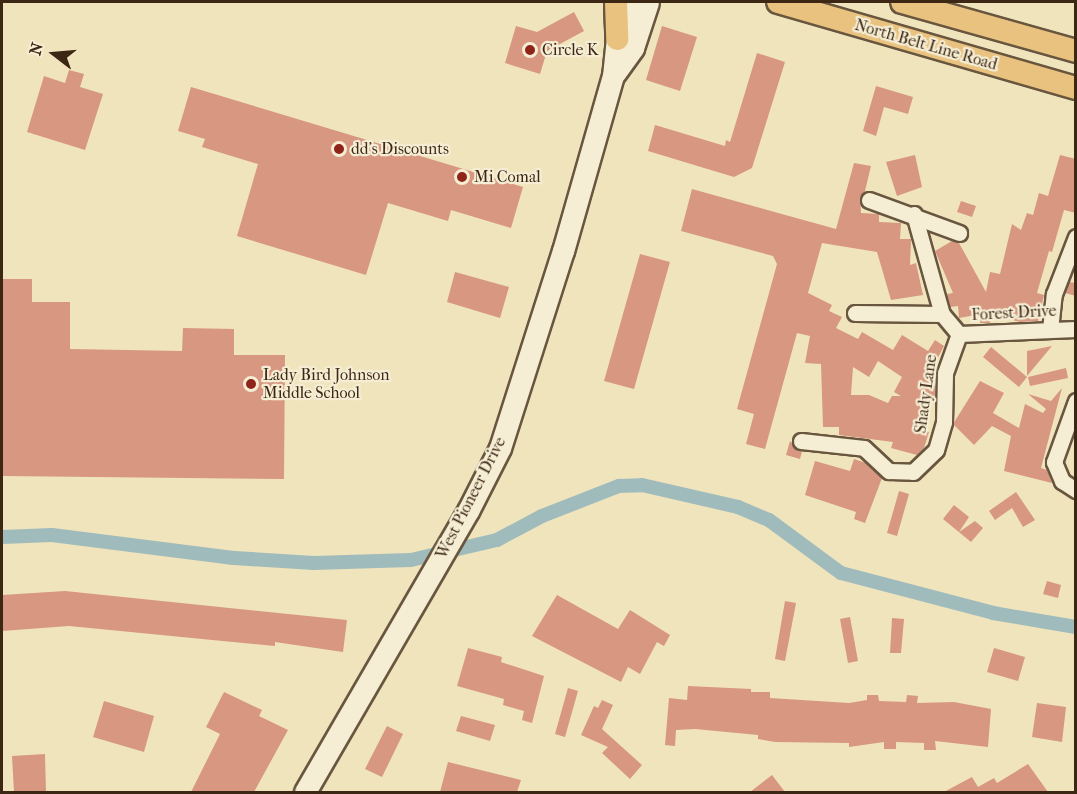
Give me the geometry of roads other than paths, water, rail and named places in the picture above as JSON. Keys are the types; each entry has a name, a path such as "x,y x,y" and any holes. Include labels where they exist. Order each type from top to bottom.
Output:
{"main road":[{"path":"616,2 617,39"},
{"name":"West Pioneer Drive","path":"305,792 468,511 500,448 526,371 613,76 617,39 628,2"},
{"name":"West Pioneer Drive","path":"613,76 633,48 648,2"},
{"name":"North Belt Line Road","path":"777,2 1076,88"},
{"path":"902,2 1076,51"},
{"path":"940,49 954,16"}],"street":[{"path":"869,200 915,214 960,233"},
{"path":"855,313 942,314 915,214"},
{"path":"1050,330 1054,294 1076,237"},
{"name":"Forest Drive","path":"942,314 959,334 1050,330 1074,332"},
{"name":"Shady Lane","path":"801,441 864,448 897,474 919,468 936,450 944,422 945,373 959,334"},
{"path":"1076,400 1054,462 1062,481 1076,490"}],"waterway":[{"path":"2,537 52,535 234,558 314,563 411,560 497,540 542,516 619,486 642,485 738,507 769,520 841,573 993,613 1076,627"}],"place":[{"name":"Circle K","path":"530,50"},
{"name":"dd's Discounts","path":"339,149"},
{"name":"Mi Comal","path":"462,177"},
{"name":"Lady Bird Johnson Middle School","path":"251,384"}]}
